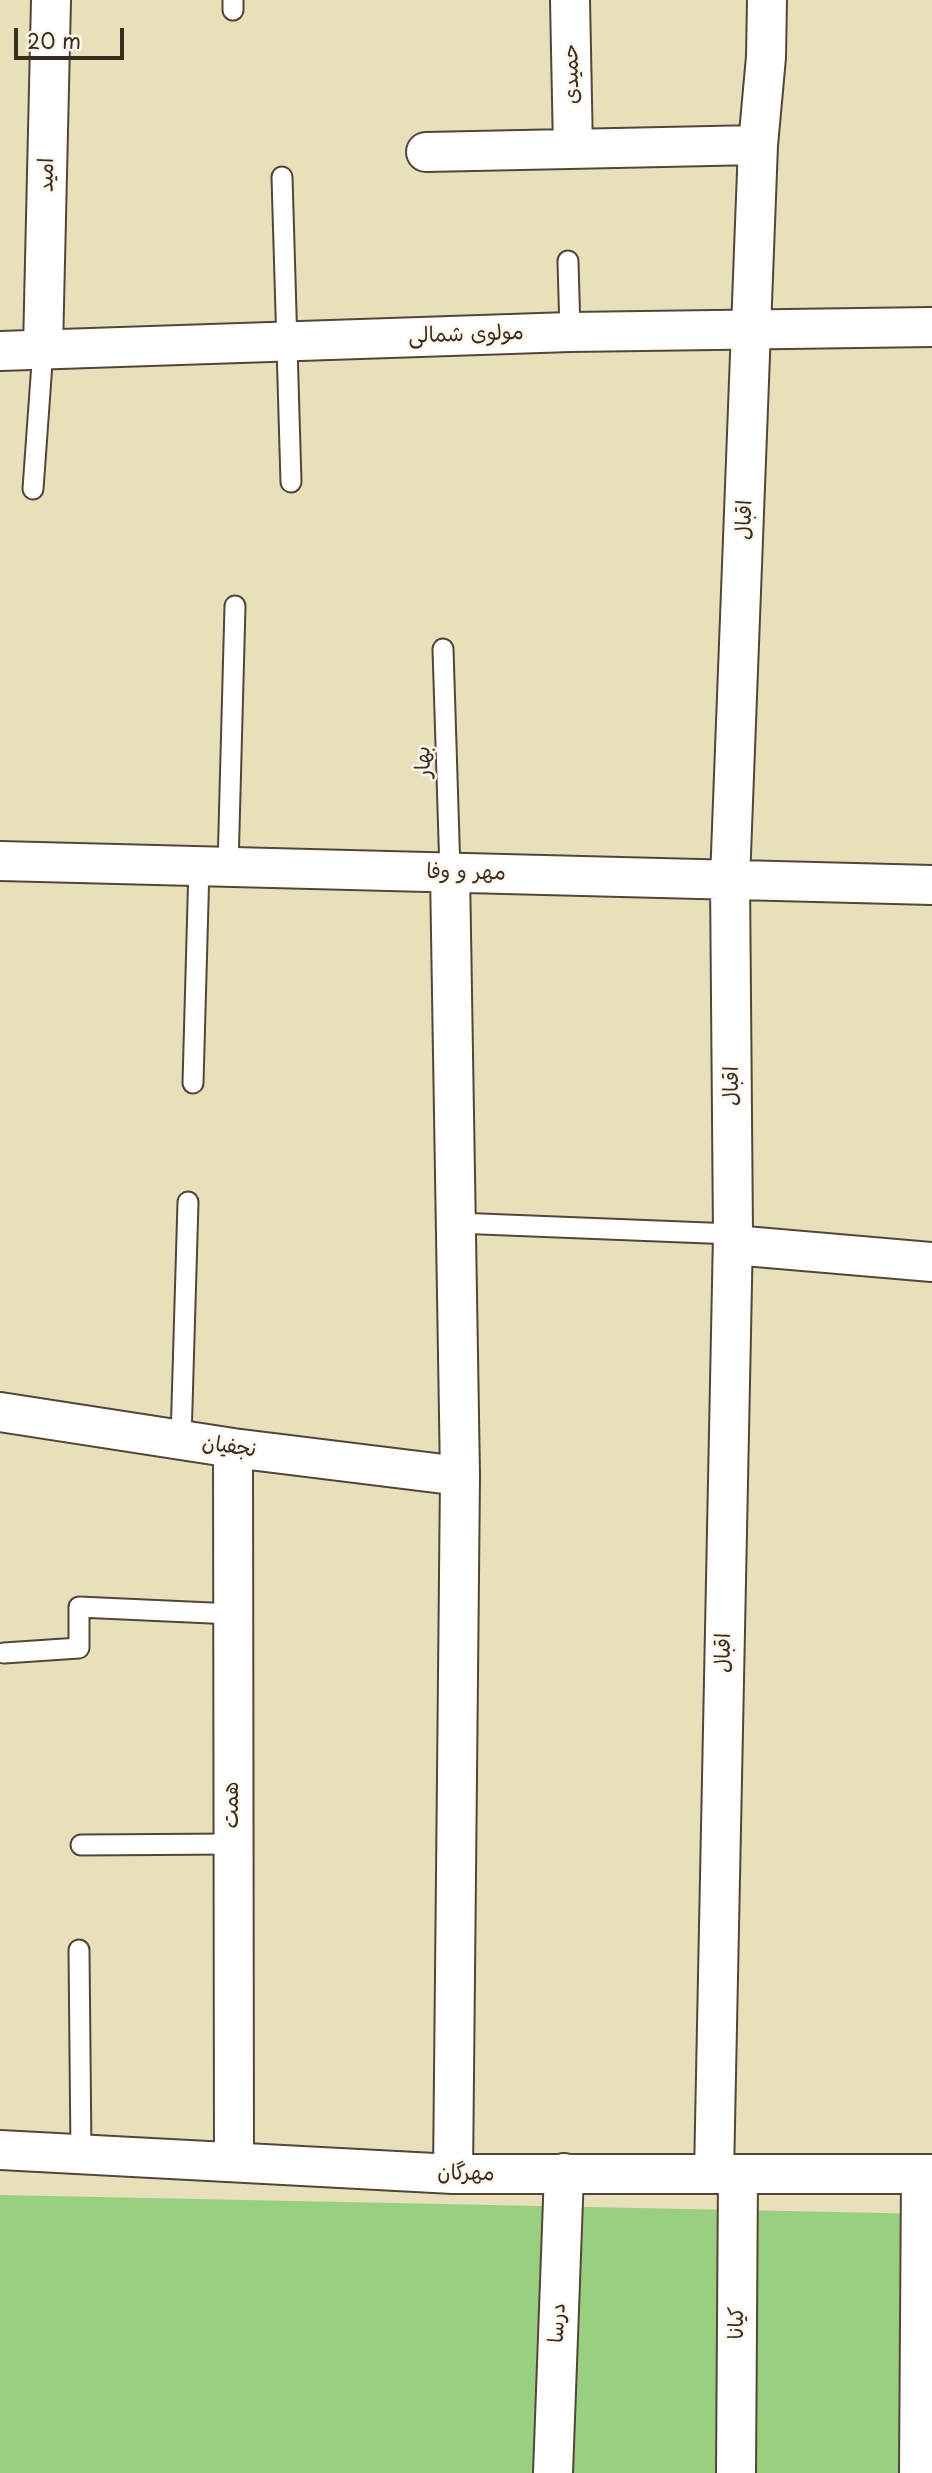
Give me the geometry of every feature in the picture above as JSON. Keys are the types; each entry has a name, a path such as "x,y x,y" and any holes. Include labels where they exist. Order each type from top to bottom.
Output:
{"street":[{"name":"امید","path":"43,349 51,0"},
{"name":"حمیدی","path":"570,0 573,149"},
{"name":"اقبال","path":"726,2174 733,1240 730,880 758,145 766,57 767,0"},
{"path":"426,152 758,145"},
{"name":"مولوی شمالی","path":"0,351 570,332 932,327"},
{"name":"مهر و وفا","path":"0,861 932,885"},
{"path":"450,873 460,1476 453,2174"},
{"path":"733,1240 932,1262"},
{"name":"نجفیان","path":"0,1412 233,1448 460,1476"},
{"name":"همت","path":"233,1448 234,2162"},
{"name":"مهرگان","path":"0,2150 453,2174 927,2174"},
{"name":"درسا","path":"553,2473 564,2173"},
{"name":"کیانا","path":"726,2174 736,2473"},
{"path":"919,2473 927,2174"}],"lane":[{"path":"282,177 291,482"},
{"path":"568,261 570,332"},
{"path":"33,489 43,349"},
{"path":"193,1083 214,867 234,606"},
{"name":"بهار","path":"443,649 450,873"},
{"path":"181,1440 188,1202"},
{"path":"456,1223 733,1240"},
{"path":"4,1653 79,1648 79,1607 233,1614"},
{"path":"81,1845 232,1844"},
{"path":"79,1950 81,2154"}],"green space":[{"path":"0,2195 932,2214 932,2473 0,2473"}]}
